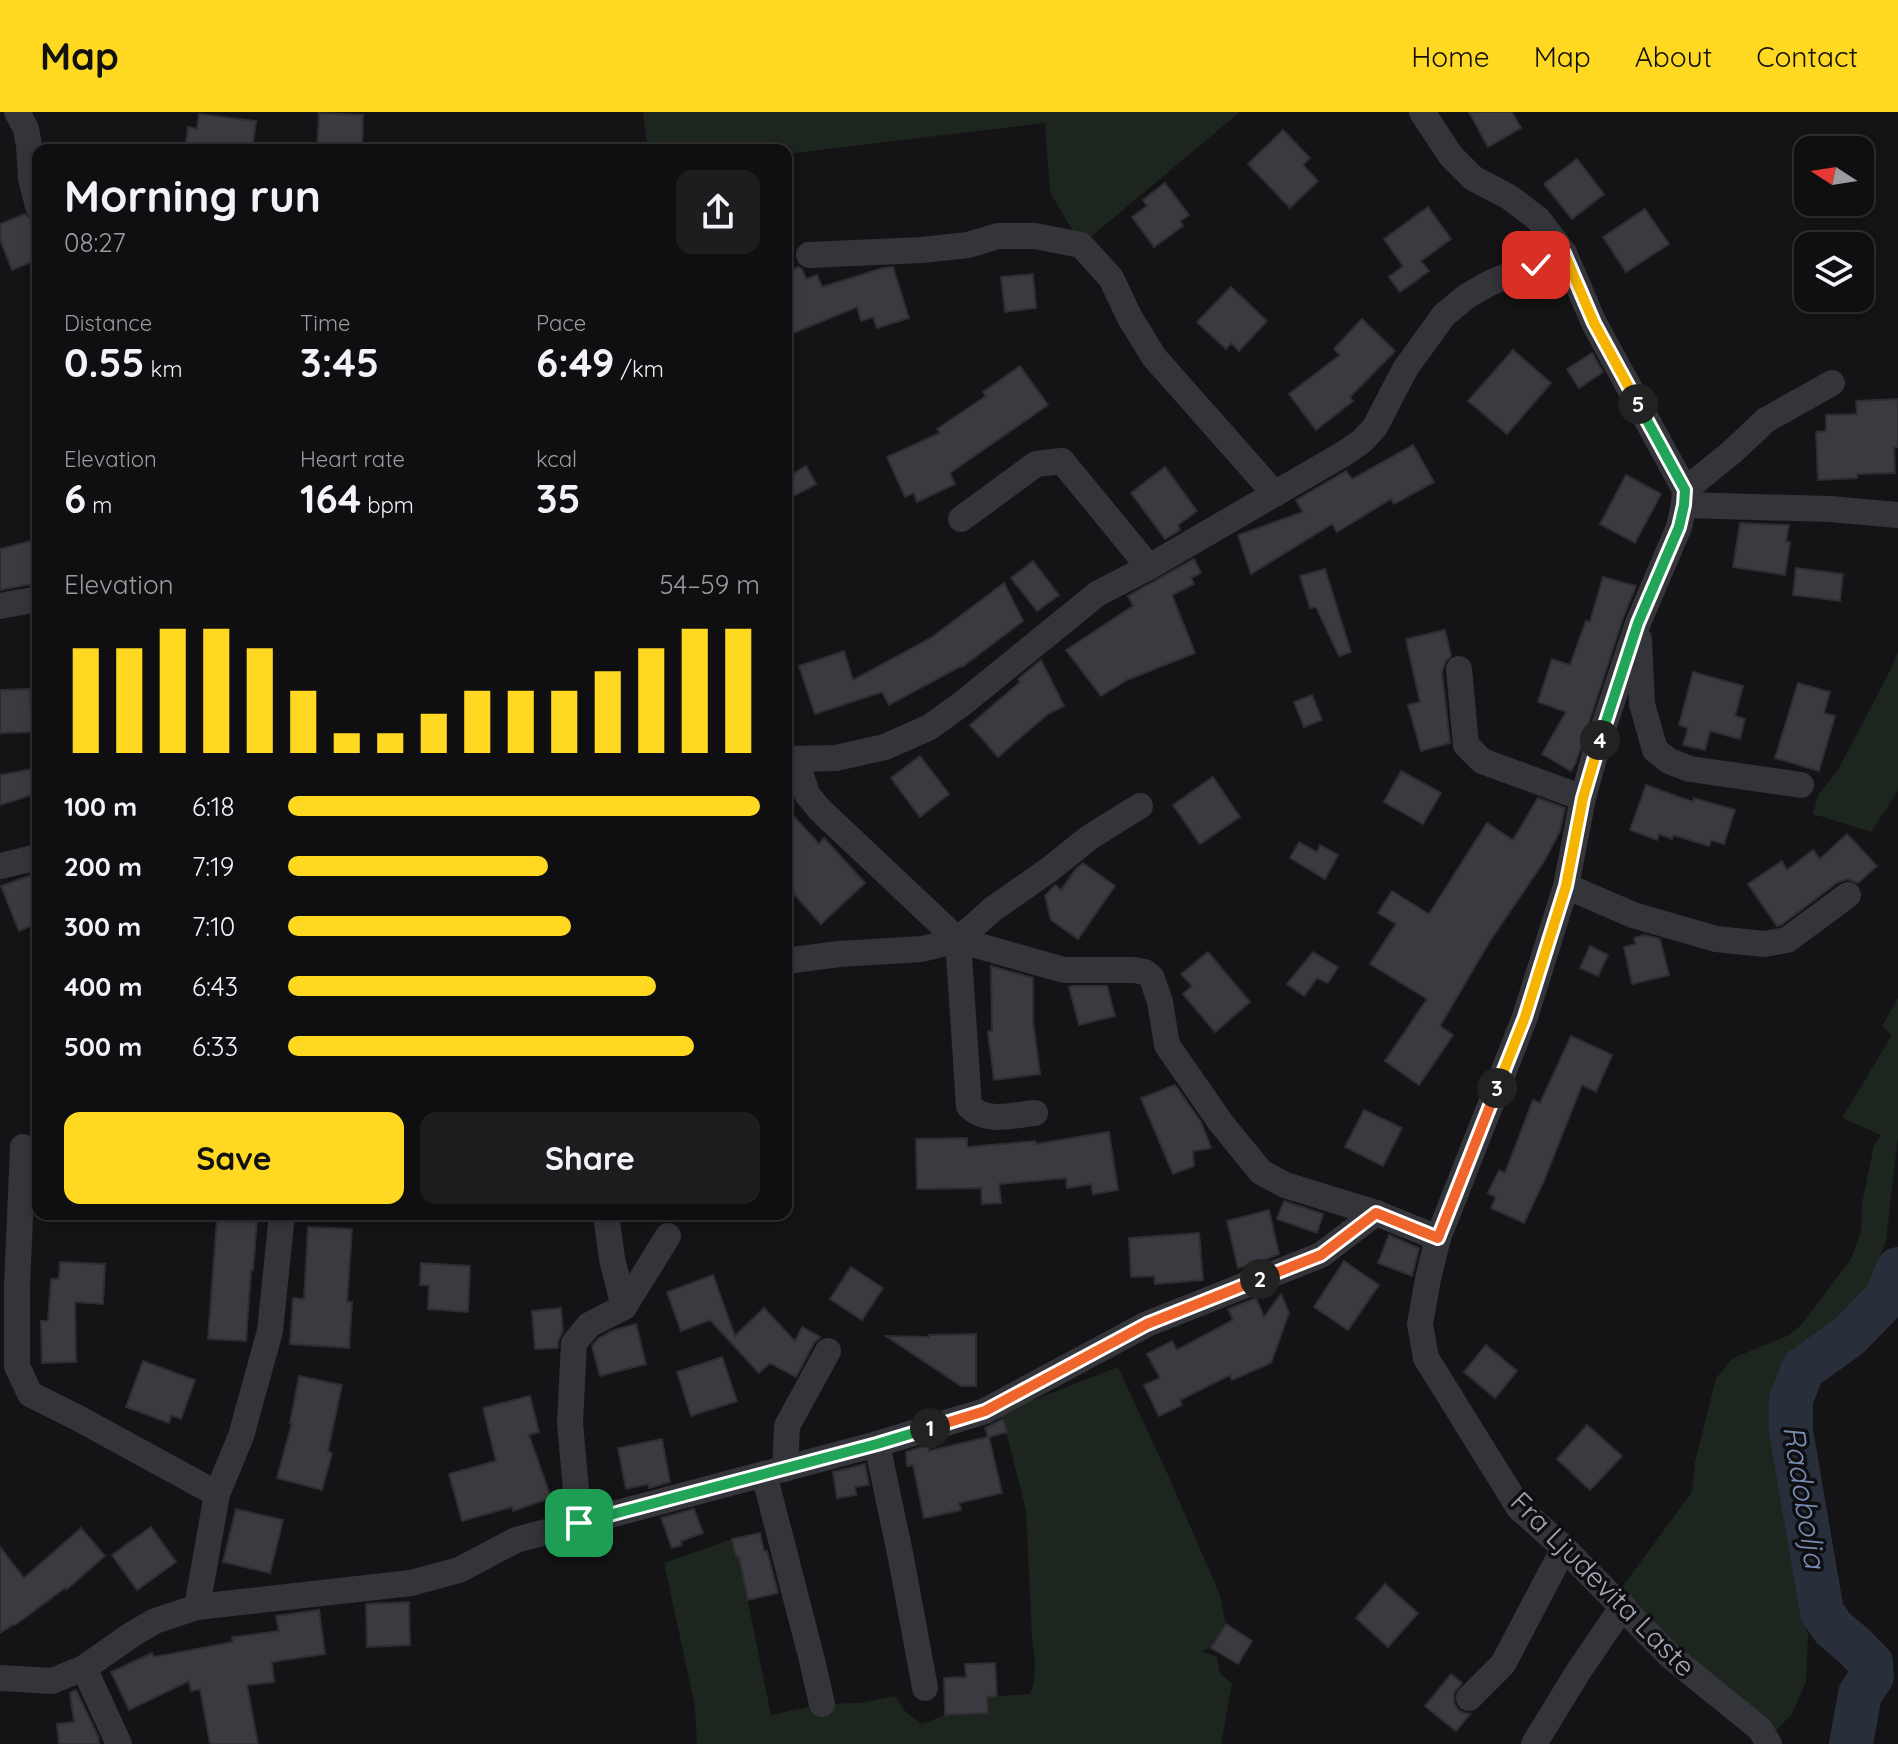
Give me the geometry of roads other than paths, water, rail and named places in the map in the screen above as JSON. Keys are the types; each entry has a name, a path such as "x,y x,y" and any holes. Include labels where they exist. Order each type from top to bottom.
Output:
{"street":[{"path":"17,112 26,129 32,182"},
{"path":"1422,112 1451,156 1473,178 1509,197 1538,219 1564,253 1594,323 1684,498"},
{"path":"809,255 922,250 968,245 998,236 1035,236 1081,245 1111,278 1130,318 1154,357 1275,494"},
{"path":"792,759 836,758 885,747 930,727 1097,594 1345,453 1375,427 1405,369 1444,315 1467,296 1492,282 1564,253"},
{"path":"1684,498 1766,420 1832,383"},
{"path":"961,519 1036,464 1062,461 1149,567"},
{"path":"1684,498 1898,515"},
{"name":"Fra Ljudevita Laste","path":"1684,498 1679,527 1638,623 1597,747 1583,798 1566,886 1525,1017 1438,1238 1420,1324 1426,1358 1519,1508 1564,1548 1670,1656 1760,1729 1769,1744"},
{"path":"0,606 32,600"},
{"path":"1638,623 1642,704 1655,750 1669,761 1690,769 1801,785"},
{"path":"1459,669 1466,745 1482,761 1583,798"},
{"path":"792,761 807,794 819,809 958,940 1064,970 1134,970 1145,972 1152,978 1160,1002 1167,1045 1221,1123 1261,1172 1285,1185 1376,1213 1438,1238"},
{"path":"792,960 922,949 958,940 993,909 1090,837 1140,806"},
{"path":"0,866 32,858"},
{"path":"1566,886 1633,915 1716,939 1764,944 1787,940 1848,895"},
{"path":"958,940 969,1106 987,1117 1035,1113"},
{"path":"23,1147 17,1366 30,1394 217,1494"},
{"path":"0,1678 52,1681 84,1668 155,1621 197,1607 411,1583 459,1570 516,1540 877,1444 985,1411 1147,1324 1321,1255 1376,1213"},
{"path":"197,1607 217,1494 241,1436 270,1331 281,1220"},
{"path":"607,1220 612,1259 624,1307"},
{"path":"579,1523 570,1423 574,1343 589,1325 624,1307 668,1236"},
{"path":"822,1704 774,1471 787,1426 828,1351"},
{"path":"877,1444 925,1688"},
{"path":"1469,1698 1503,1664 1564,1548"},
{"path":"1534,1744 1623,1606"},
{"path":"84,1668 119,1744"}],"waterway":[{"name":"Radobolja","path":"1851,1744 1860,1694 1872,1676 1871,1663 1833,1628 1822,1612 1791,1431 1791,1399 1803,1369 1849,1336 1885,1299 1898,1269"}]}
